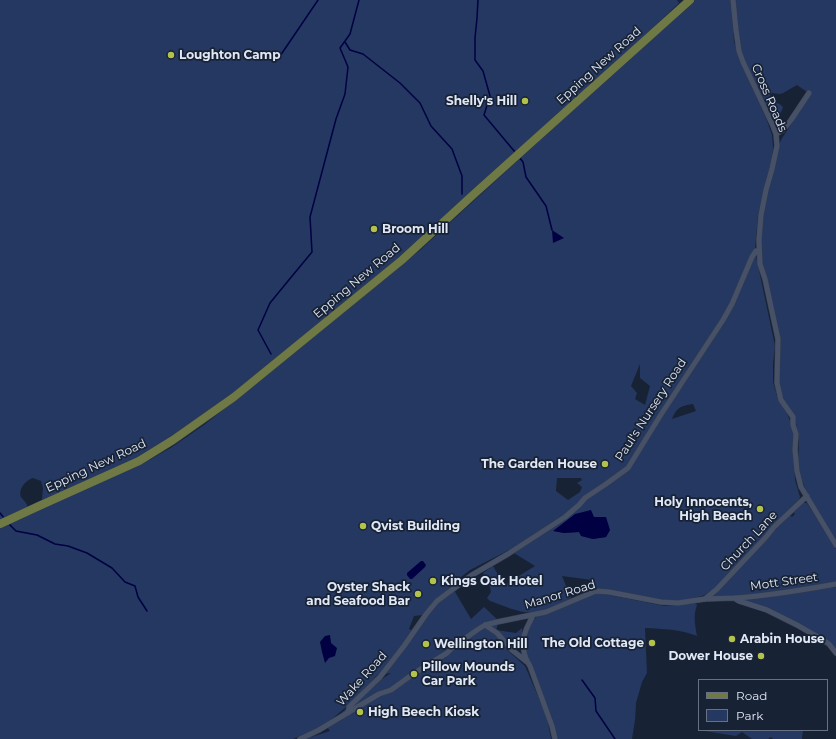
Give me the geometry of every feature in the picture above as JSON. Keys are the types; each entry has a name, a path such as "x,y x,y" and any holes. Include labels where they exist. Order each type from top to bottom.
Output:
{"main road":[{"name":"Epping New Road","path":"0,524 139,461 174,440 234,397 402,260 690,0"}],"street":[{"name":"Cross Roads","path":"733,0 739,51 776,134 777,146 760,215 759,251 760,264 765,279 778,339 777,383 781,400 793,417 793,425 796,434 795,450 797,471 801,487 836,545"},
{"path":"776,134 783,130 809,92"},
{"name":"Paul's Nursery Road","path":"410,636 437,601 448,592 472,575 508,554 565,517 585,498 628,468 729,309 752,257 756,251 759,251"},
{"name":"Church Lane","path":"705,599 717,590 774,527 807,496"},
{"name":"Mott Street","path":"734,598 793,592 836,584"},
{"name":"Manor Road","path":"348,713 379,694 391,690 413,674 447,653 453,646 486,625 546,612 596,591 661,602 678,603 705,599 734,598 778,615 797,625 829,644 836,653"},
{"path":"533,615 526,630 523,650 552,726 555,739"},
{"path":"486,625 497,633 512,650 527,662"},
{"name":"Wake Road","path":"300,739 348,713 349,707 380,677 410,636"}],"green space":[{"path":"0,0 677,0 679,3 632,48 367,286 203,417 136,458 43,501 43,488 41,481 33,478 30,479 23,485 20,494 27,504 27,507 0,521"},
{"path":"695,0 730,0 734,42 740,61 766,118 772,135 772,161 758,215 755,251 775,346 773,382 777,396 792,425 794,435 795,480 800,497 799,500 718,585 705,595 691,599 672,603 591,589 592,580 562,576 571,598 539,612 533,613 514,610 490,601 487,598 491,592 483,573 493,566 504,585 535,566 509,550 470,570 451,585 471,619 484,607 499,621 496,630 516,633 522,628 523,645 506,649 525,666 547,717 551,739 305,739 330,731 327,727 361,694 325,725 293,739 0,739 0,527 151,459 172,447 204,425 419,251","holes":["640,364 640,378 650,386 645,405 635,399 637,393 631,386","693,404 696,411 672,419 676,412 685,406","557,478 581,478 582,480 577,483 582,487 580,492 568,500 556,491","610,530 606,537 593,539 582,536 579,532 564,533 554,531","422,615 413,631 409,629 414,616","391,673 364,691 377,675"]},
{"path":"735,0 836,0 836,543 806,491 800,474 798,461 799,442 796,423 782,395 779,385 779,348 761,261 760,246 764,211 779,145 810,94 797,85 780,94 772,93 770,95 773,100 783,107 779,115 772,120 744,60 740,44"},
{"path":"802,503 807,503 836,549 836,583 784,592 741,596 711,596 789,514 792,517 795,514 793,511"},
{"path":"836,587 836,650 825,640 740,599 775,596"},
{"path":"595,594 604,594 665,606 694,602 697,605 695,624 697,636 665,629 645,628 647,673 642,682 636,703 632,739 556,739 552,718 526,656 525,636 530,624 538,616 548,614"},
{"path":"704,731 803,731 802,739 773,739 771,737 768,739 752,739 742,732 736,736"}],"shaded area":[{"path":"552,230 564,238 553,243"},
{"path":"591,510 594,517 606,517 610,530 606,537 593,539 581,536 579,532 564,533 553,531 575,514"},
{"path":"423,561 426,565 425,567 412,579 410,579 407,573"},
{"path":"330,635 331,643 337,648 335,656 329,658 325,663 320,642 325,636"}],"waterway":[{"path":"278,59 318,0"},
{"path":"271,354 258,330 270,303 312,252 310,217 336,119 345,94 348,67 340,48 350,34 359,0"},
{"path":"478,0 475,60 483,71 490,96 484,115 515,152"},
{"path":"345,42 350,50 363,54 400,83 420,103 431,126 452,149 462,176 462,194"},
{"path":"519,157 523,162 526,177 546,206 552,230"},
{"path":"0,513 4,518"},
{"path":"9,524 16,531 37,535 55,544 68,546 87,553 112,568 125,582 135,586 138,597 147,611"},
{"path":"582,680 595,698 596,711 615,739"}],"place":[{"name":"Loughton Camp","path":"171,55"},
{"name":"Shelly's Hill","path":"525,101"},
{"name":"Broom Hill","path":"374,229"},
{"name":"The Garden House","path":"605,464"},
{"name":"Holy Innocents, High Beach","path":"760,509"},
{"name":"Qvist Building","path":"363,526"},
{"name":"Kings Oak Hotel","path":"433,581"},
{"name":"Oyster Shack and Seafood Bar","path":"418,594"},
{"name":"Arabin House","path":"732,639"},
{"name":"The Old Cottage","path":"652,643"},
{"name":"Wellington Hill","path":"426,644"},
{"name":"Dower House","path":"761,656"},
{"name":"Pillow Mounds Car Park","path":"414,674"},
{"name":"High Beech Kiosk","path":"360,712"}]}
